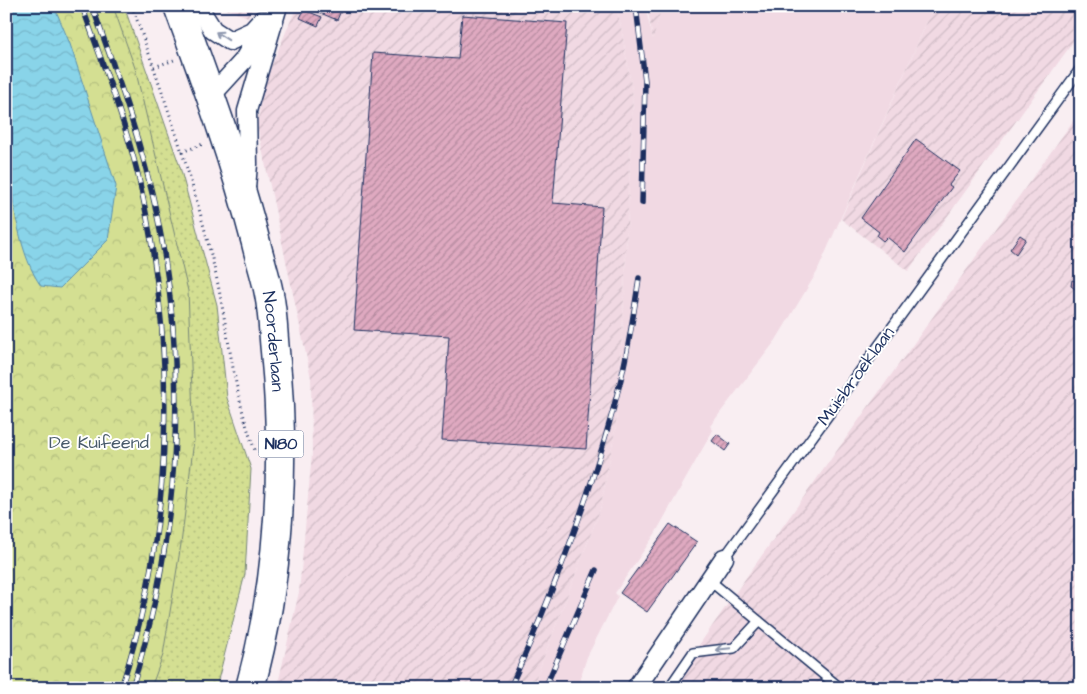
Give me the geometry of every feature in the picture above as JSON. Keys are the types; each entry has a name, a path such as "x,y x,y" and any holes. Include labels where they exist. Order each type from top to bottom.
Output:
{"main road":[{"name":"Noorderlaan","path":"178,6 211,96 245,201 269,295 280,398 281,455 272,574 264,628 250,688"}],"street":[{"path":"198,6 213,30 230,41 252,32 276,6"},
{"path":"211,96 242,61 276,6"},
{"path":"245,201 248,164 247,112 276,6"},
{"name":"Muisbroeklaan","path":"636,688 724,558"}],"lane":[{"name":"Muisbroeklaan","path":"724,558 1081,68"},
{"path":"709,580 840,688"},
{"path":"668,688 693,653 734,648 759,621"}],"path":[{"path":"132,6 196,198 215,271 239,403 256,460"}],"shaded area":[{"path":"218,6 253,6 248,17"},
{"path":"297,6 616,6 633,96 616,426 600,510 532,688 277,688 299,592 312,454 311,378 257,125 264,83"},
{"path":"616,6 645,6 653,39 662,6 934,6 817,272 776,340 710,426 713,430 655,534 615,593 618,596 587,657 577,688 532,688 600,510 616,426 633,96"},
{"path":"647,6 662,6 653,40"},
{"path":"934,6 1081,6 1081,31 908,271 841,219"},
{"path":"1081,110 1081,688 669,688 750,572"}],"green space":[{"name":"De Kuifeend","path":"6,6 113,6 135,68 188,291 194,440 181,544 163,655 151,688 6,688"},
{"name":"De Kuifeend","path":"54,6 124,6 180,167 217,305 227,398 251,469 245,574 216,688 6,688 6,171"}],"water":[{"path":"6,6 54,6 70,44 116,186 108,240 60,288 41,286 28,260 18,228 8,152"}],"building":[{"path":"312,6 343,6 337,20 311,9"},
{"path":"304,10 322,17 318,26 300,18"},
{"path":"462,15 567,23 553,203 602,207 586,449 442,440 449,336 354,330 373,53 458,59"},
{"path":"916,139 960,171 949,185 952,187 905,252 887,237 883,241 877,236 879,232 861,218"},
{"path":"1020,235 1026,239 1016,254 1010,249"},
{"path":"1072,280 1081,283 1081,293 1071,286"},
{"path":"717,434 730,444 725,451 712,441"},
{"path":"670,524 697,542 647,612 620,593"}],"railway":[{"path":"82,6 119,111 138,175 151,239 159,303 164,368 164,433 160,497 152,562 139,625 121,688"},
{"path":"92,6 129,112 152,192 168,278 174,337 176,396 174,456 169,515 160,574 148,631 132,688"},
{"path":"636,6 645,81 642,203"},
{"path":"510,688 558,575 599,458 624,367 639,278"},
{"path":"545,688 596,570"}]}
